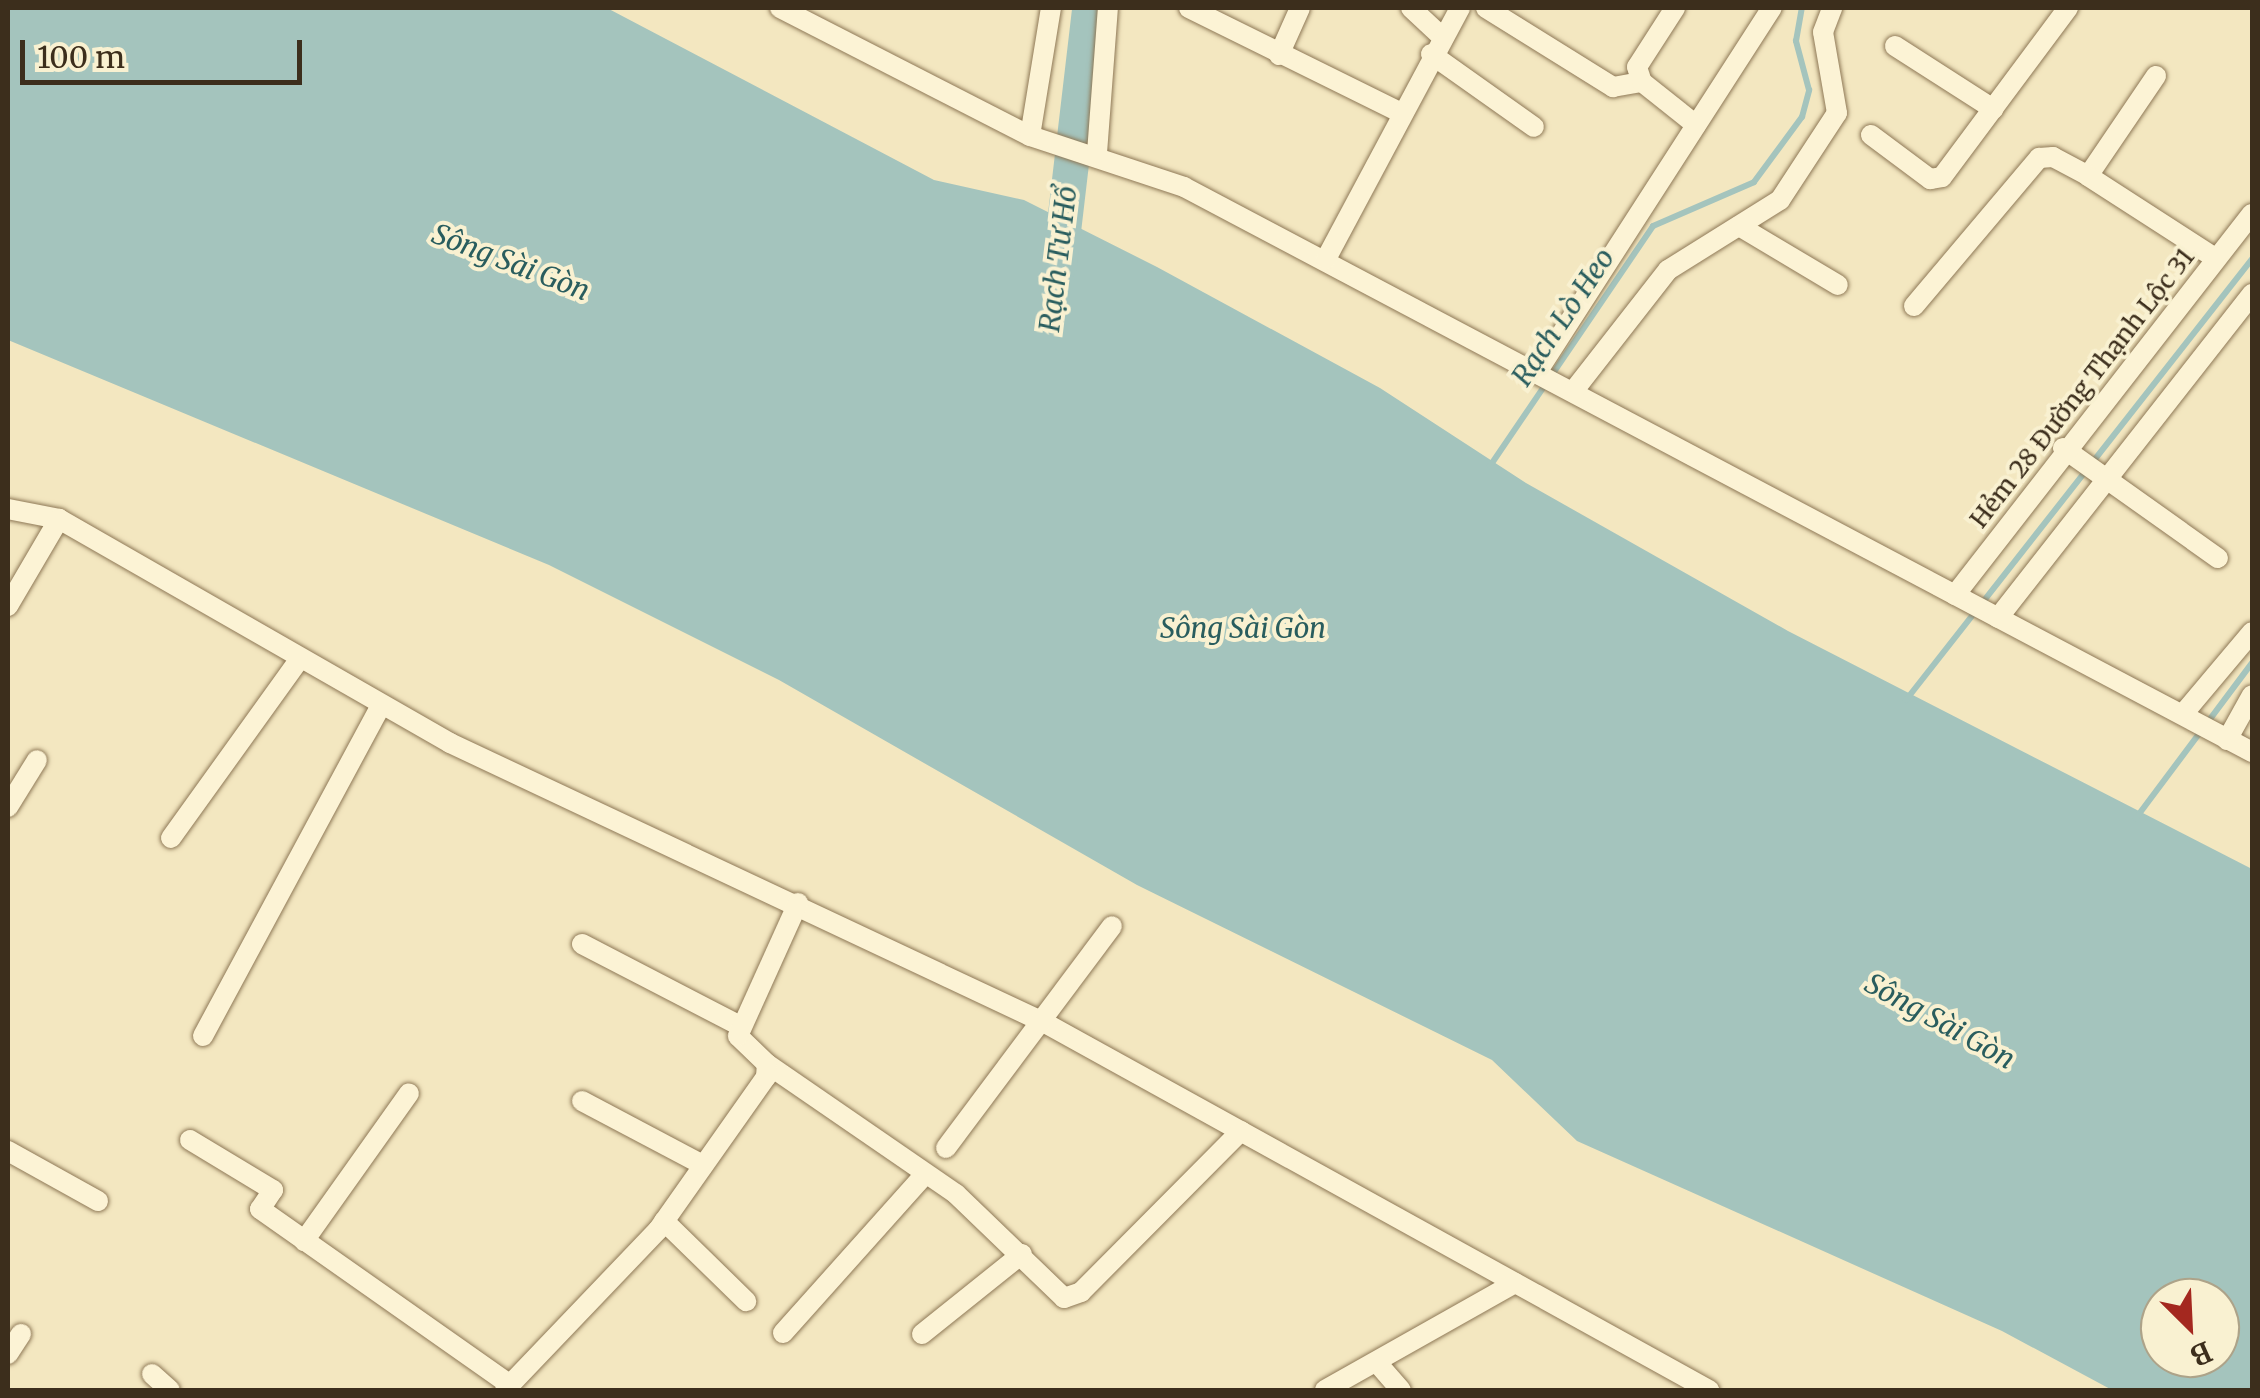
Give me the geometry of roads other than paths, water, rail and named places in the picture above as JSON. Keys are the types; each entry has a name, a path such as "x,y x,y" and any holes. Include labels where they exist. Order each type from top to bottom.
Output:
{"street":[{"path":"780,8 805,14 1037,137 1091,152 1326,259 2252,752"},
{"path":"1037,137 1051,8"},
{"path":"1091,152 1108,8"},
{"path":"1189,8 1401,113"},
{"path":"1279,55 1300,8"},
{"path":"1412,8 1436,45 1534,127"},
{"path":"1326,259 1436,45 1460,8"},
{"path":"1486,8 1613,88 1642,82"},
{"path":"1676,8 1637,67 1642,82 1696,125"},
{"path":"1540,370 1772,8"},
{"path":"1568,385 1668,270 1780,200 1836,113 1823,32 1832,8"},
{"path":"1871,135 1930,179 1942,177 2068,8"},
{"path":"1895,46 1992,108"},
{"path":"2088,176 2156,76"},
{"path":"1914,306 2039,158 2053,157 2088,176 2215,258"},
{"name":"Hẻm 28 Đường Thạnh Lộc 31","path":"1961,598 2252,214"},
{"path":"1739,226 1838,285"},
{"path":"1994,616 2252,294"},
{"path":"2071,453 2218,558"},
{"path":"8,509 58,518 381,706 1046,1023 1709,1390"},
{"path":"8,606 58,518"},
{"path":"2189,717 2252,632"},
{"path":"171,838 298,661"},
{"path":"2221,737 2252,695"},
{"path":"204,1036 381,706"},
{"path":"8,806 37,760"},
{"path":"798,903 740,1026 748,1050 926,1174 1073,1299 1241,1131"},
{"path":"946,1148 1046,1023 1112,926"},
{"path":"582,944 740,1026"},
{"path":"190,1140 273,1190 260,1209 508,1388 664,1221 766,1077 767,1064"},
{"path":"304,1241 409,1092"},
{"path":"582,1102 703,1165"},
{"path":"8,1151 98,1200"},
{"path":"783,1333 926,1174"},
{"path":"664,1221 746,1301"},
{"path":"922,1334 1022,1254"},
{"path":"1325,1390 1379,1365 1508,1279"},
{"path":"8,1354 21,1334"},
{"path":"1379,1365 1401,1390"},
{"path":"152,1374 170,1390"}],"water":[{"name":"Sông Sài Gòn","path":"8,8 607,8 934,180 1024,200 1157,267 1380,388 1526,483 1788,631 2252,869 2252,1390 2112,1390 2002,1331 1577,1141 1492,1060 1137,885 779,680 549,565 8,340"}],"waterway":[{"name":"Rạch Tư Hổ","path":"1059,265 1089,8"},
{"name":"Rạch Lò Heo","path":"1490,466 1653,226 1754,182 1802,117 1809,90 1796,41 1802,8"},
{"path":"1906,700 2252,259"},
{"path":"2136,818 2252,663"}]}
